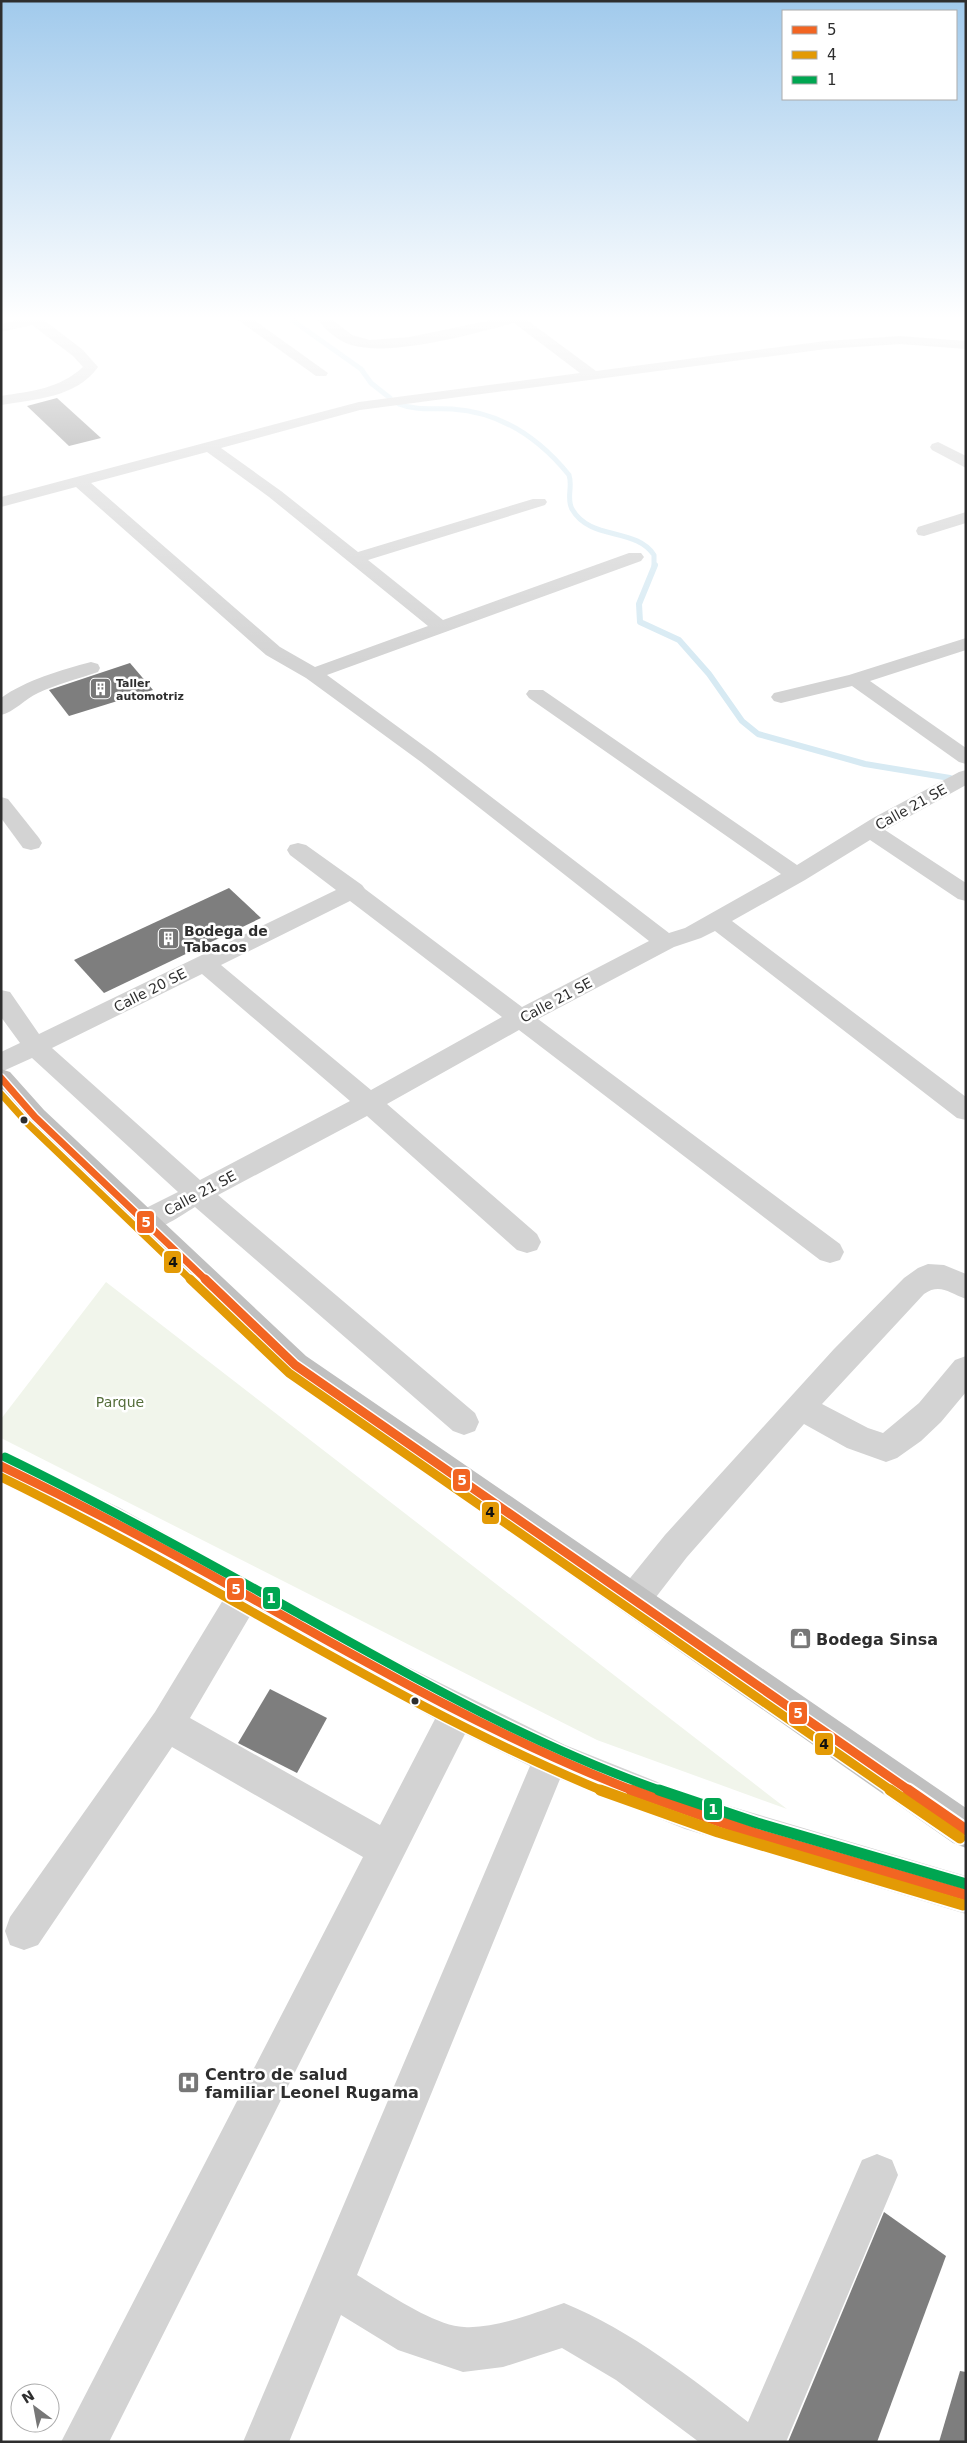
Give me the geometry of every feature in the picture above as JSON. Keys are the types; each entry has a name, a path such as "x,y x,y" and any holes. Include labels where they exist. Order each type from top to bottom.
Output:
{"highway":[{"path":"1,1078 35,1117 295,1365 634,1598 966,1830"}],"street":[{"path":"1,502 254,434"},
{"path":"209,446 275,494 440,627"},
{"path":"938,447 966,463"},
{"path":"79,481 273,651 313,674 428,758 666,942"},
{"path":"356,558 539,502"},
{"path":"924,531 966,517"},
{"path":"313,674 635,558"},
{"path":"781,697 855,679 966,644"},
{"path":"1,709 9,700 28,691 91,668"},
{"path":"855,679 966,758"},
{"path":"536,694 798,875"},
{"name":"Calle 21 SE","path":"144,1222 369,1103 522,1017 666,942 693,933 798,875 870,830 966,776"},
{"path":"1,803 31,843"},
{"path":"870,830 966,894"},
{"path":"298,850 354,890 830,1252"},
{"name":"Calle 20 SE","path":"1,1063 36,1048 203,963 354,890"},
{"path":"716,920 966,1111"},
{"path":"203,963 369,1103 527,1242"},
{"path":"1,998 36,1048 198,1194 464,1422"},
{"path":"634,1598 676,1546 800,1407 844,1358 914,1286 928,1276 944,1277 966,1287"},
{"path":"800,1407 858,1438 886,1448 908,1436 925,1420 966,1369"},
{"path":"1,1466 64,1494 422,1694 552,1756 685,1811 966,1896"},
{"path":"24,1931 167,1724 245,1594"},
{"path":"84,2442 458,1711"},
{"path":"167,1724 387,1850"},
{"path":"266,2442 552,1756"},
{"path":"763,2442 877,2175"},
{"path":"332,2285 414,2334 463,2350 503,2345 564,2325 598,2340 636,2364 737,2442"}],"green space":[{"name":"Parque","path":"106,1282 787,1809 597,1740 1,1438 1,1419"}],"building":[{"path":"56,434 97,434 101,438 69,446"},
{"name":"Taller automotriz","path":"130,663 153,690 69,716 49,690"},
{"name":"Bodega de Tabacos","path":"229,888 261,918 104,993 74,960"},
{"path":"270,1689 327,1718 297,1773 238,1743"},
{"path":"884,2212 946,2256 877,2442 788,2442"},
{"path":"960,2371 966,2372 966,2442 939,2442"}],"waterway":[{"path":"524,434 545,450 569,475 570,505 580,519 590,526 636,540 646,546 654,555 654,566"},
{"path":"655,565 639,604 640,622 679,640 709,674 742,721 758,734 865,764 950,778"}],"transit line":[{"name":"5","path":"1,1078 35,1117 295,1365 966,1830"},
{"name":"4","path":"1,1094 28,1124 289,1373 960,1838"},
{"name":"1","path":"5,1457 144,1527 415,1678 554,1747 604,1769 757,1823 966,1884"},
{"name":"5","path":"1,1466 140,1536 412,1687 552,1757 602,1779 705,1817 756,1834 966,1895"},
{"name":"4","path":"1,1477 131,1543 386,1686 451,1720 557,1771 620,1798 683,1821 963,1905"}],"place":[{"name":"Taller automotriz","path":"100,689"},
{"name":"Bodega de Tabacos","path":"168,939"},
{"name":"Bodega Sinsa","path":"800,1639"},
{"name":"Centro de salud familiar Leonel Rugama","path":"189,2083"}]}
